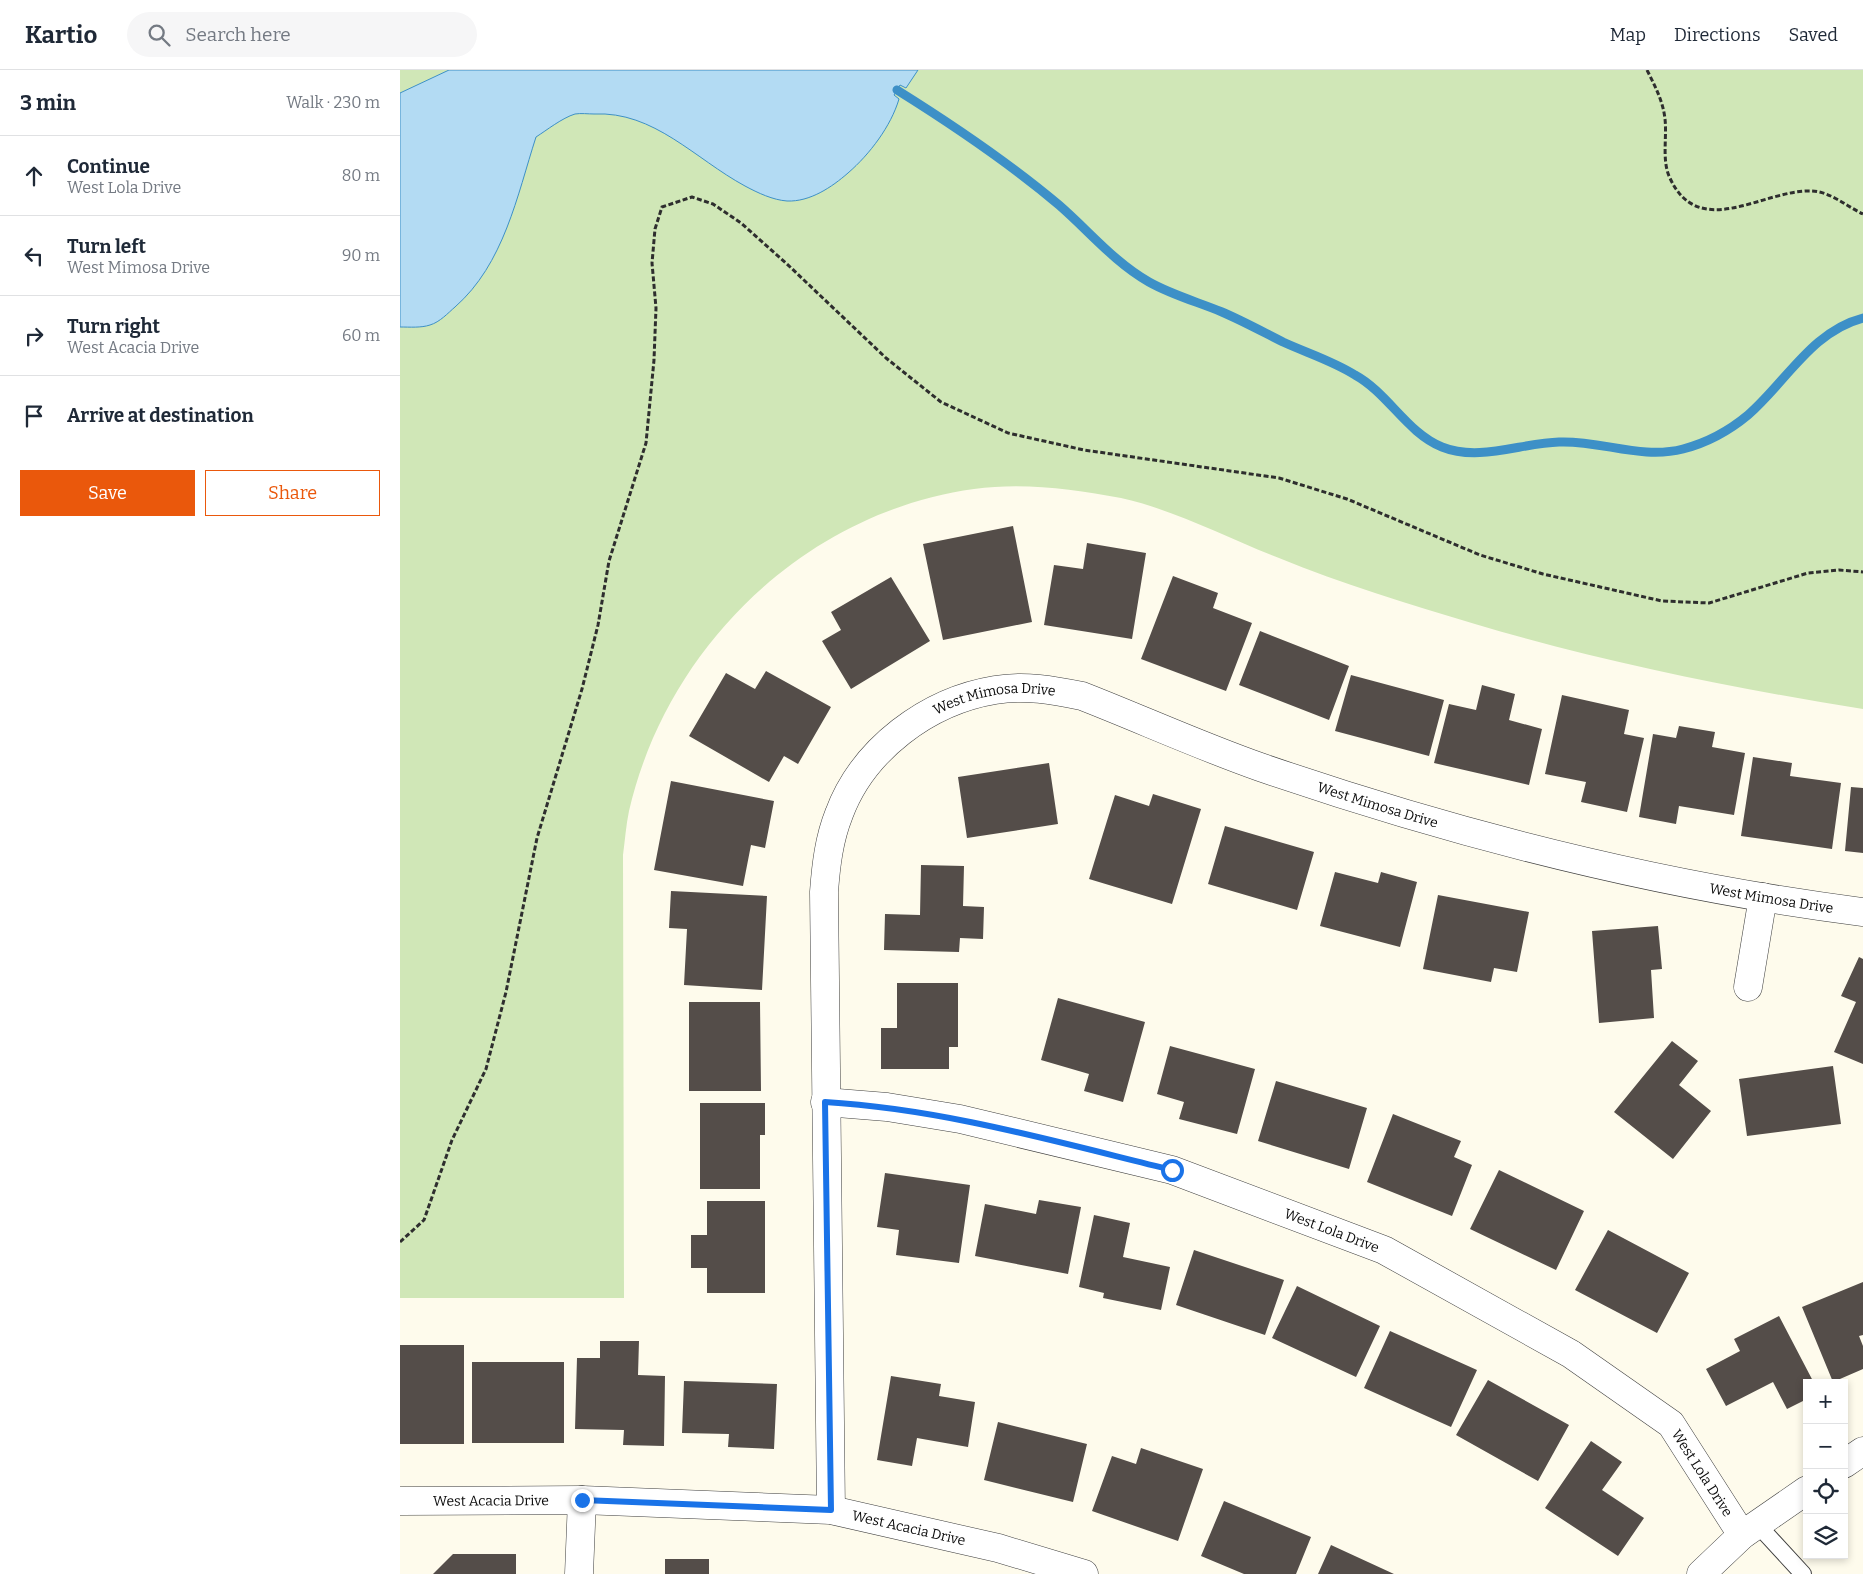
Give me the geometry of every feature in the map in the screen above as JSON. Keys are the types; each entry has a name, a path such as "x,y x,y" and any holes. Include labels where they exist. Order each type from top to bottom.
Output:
{"street":[{"name":"West Mimosa Drive","path":"831,1510 824,892 828,855 839,812 852,787 887,743 912,723 937,708 977,694 996,690 1027,688 1055,690 1082,696 1259,766 1425,819 1586,861 1763,897 1863,912"},
{"path":"1748,987 1763,897"},
{"name":"West Lola Drive","path":"825,1102 887,1108 960,1119 1172,1170 1384,1250 1571,1354 1671,1424 1750,1530"},
{"path":"1848,1461 1863,1451"},
{"path":"1701,1574 1750,1530 1803,1493"},
{"path":"579,1574 582,1500"},
{"name":"West Acacia Drive","path":"400,1501 582,1500 831,1510 998,1548 1084,1574"}],"lane":[{"path":"1750,1530 1803,1574"}],"path":[{"path":"1647,70 1662,101 1668,174 1677,191 1692,203 1710,211 1732,209 1770,198 1812,191 1833,196 1863,214"},
{"path":"400,1242 424,1220 452,1140 486,1069 506,992 537,838 589,662 598,625 609,561 646,443 654,360 656,308 652,263 654,228 662,208 692,197 713,204 741,223 886,358 941,402 1008,434 1084,450 1279,478 1347,499 1480,554 1543,574 1662,601 1709,603 1808,573 1839,570 1863,572"}],"green space":[{"path":"400,70 1863,70 1863,709 1668,673 1523,638 1351,585 1279,558 1181,517 1121,498 1029,486 992,487 974,489 913,503 855,526 801,557 753,597 711,643 675,694 648,751 629,811 623,855 624,1298 400,1298"}],"water":[{"path":"449,70 918,70 906,88 900,85 894,95 899,99 891,119 879,139 864,157 848,173 828,188 820,193 796,201 776,199 750,189 655,128 636,120 616,115 585,114 575,114 565,118 536,137 507,228 486,271 472,290 447,315 434,324 423,327 400,327 400,93"}],"building":[{"path":"1013,526 1032,622 943,640 923,544"},
{"path":"1087,543 1146,553 1132,639 1044,625 1054,565 1083,569"},
{"path":"1173,576 1218,593 1213,608 1252,623 1226,691 1141,659"},
{"path":"891,577 930,641 851,689 822,641 841,630 831,612"},
{"path":"1260,631 1349,666 1329,720 1239,685"},
{"path":"766,671 831,707 798,764 784,756 769,782 689,736 726,673 755,689"},
{"path":"1351,675 1444,700 1429,756 1335,731"},
{"path":"1482,685 1515,694 1509,720 1542,729 1529,785 1434,763 1449,704 1476,710"},
{"path":"1562,695 1629,710 1624,734 1644,738 1627,812 1581,802 1586,782 1545,774"},
{"path":"1679,726 1715,732 1712,747 1745,753 1734,815 1679,806 1676,824 1639,817 1653,734 1676,738"},
{"path":"1753,757 1792,763 1790,776 1841,783 1832,849 1741,836"},
{"path":"1049,763 1058,824 967,838 958,777"},
{"path":"671,781 774,801 765,848 751,845 743,886 654,870"},
{"path":"1851,787 1863,788 1863,853 1845,851"},
{"path":"1153,794 1201,809 1172,904 1089,879 1115,795 1149,806"},
{"path":"1225,826 1314,852 1297,910 1208,884"},
{"path":"921,865 964,866 963,906 984,907 983,939 960,938 959,952 884,950 885,914 920,915"},
{"path":"1335,872 1378,883 1381,872 1417,882 1400,947 1320,926"},
{"path":"671,891 767,896 762,990 684,985 687,929 669,928"},
{"path":"1438,895 1529,912 1517,972 1494,968 1491,982 1423,969"},
{"path":"1658,926 1662,969 1651,970 1654,1018 1599,1023 1592,931"},
{"path":"1859,957 1863,959 1863,1064 1834,1052 1856,1002 1841,996"},
{"path":"897,983 958,983 958,1047 949,1047 949,1069 881,1069 881,1028 897,1028"},
{"path":"1058,998 1145,1022 1123,1102 1084,1091 1089,1074 1041,1060"},
{"path":"689,1002 760,1002 761,1091 689,1091"},
{"path":"1672,1041 1698,1061 1679,1085 1711,1111 1673,1159 1614,1112"},
{"path":"1170,1046 1255,1069 1237,1134 1179,1119 1184,1102 1157,1094"},
{"path":"1833,1066 1841,1124 1747,1136 1739,1079"},
{"path":"1276,1081 1367,1108 1349,1169 1258,1141"},
{"path":"700,1103 765,1103 765,1135 760,1135 760,1189 700,1189"},
{"path":"1393,1114 1461,1141 1454,1157 1472,1165 1452,1216 1367,1182"},
{"path":"1499,1170 1584,1211 1556,1270 1470,1229"},
{"path":"885,1173 970,1185 959,1263 896,1255 899,1230 877,1227"},
{"path":"1039,1200 1081,1207 1068,1274 975,1256 985,1204 1036,1214"},
{"path":"707,1201 765,1201 765,1293 707,1293 707,1268 691,1268 691,1235 707,1235"},
{"path":"1094,1215 1130,1223 1123,1257 1170,1267 1161,1310 1103,1298 1104,1293 1079,1287"},
{"path":"1608,1230 1689,1273 1657,1333 1575,1290"},
{"path":"1194,1250 1284,1280 1265,1335 1176,1305"},
{"path":"1863,1282 1863,1335 1859,1336 1863,1346 1863,1369 1840,1379 1832,1379 1802,1307"},
{"path":"1297,1286 1380,1326 1356,1377 1272,1338"},
{"path":"1779,1316 1812,1379 1803,1379 1803,1401 1787,1409 1773,1382 1726,1406 1706,1369 1740,1351 1734,1339"},
{"path":"1390,1331 1477,1370 1451,1427 1364,1388"},
{"path":"600,1341 639,1341 638,1375 665,1376 664,1446 623,1445 624,1430 575,1429 577,1358 600,1358"},
{"path":"400,1345 464,1345 464,1444 400,1444"},
{"path":"472,1362 564,1362 564,1443 472,1443"},
{"path":"891,1376 941,1384 939,1396 975,1402 968,1447 917,1438 912,1466 877,1460"},
{"path":"1488,1380 1569,1425 1538,1481 1456,1435"},
{"path":"684,1381 777,1384 774,1449 728,1447 729,1434 682,1433"},
{"path":"998,1422 1087,1444 1073,1502 984,1480"},
{"path":"1591,1441 1622,1462 1602,1490 1644,1518 1618,1556 1545,1508"},
{"path":"1141,1448 1203,1469 1178,1541 1092,1511 1112,1456 1136,1464"},
{"path":"1224,1501 1311,1537 1296,1574 1244,1574 1201,1556"},
{"path":"1331,1545 1394,1574 1318,1574"},
{"path":"453,1554 516,1554 516,1574 433,1574"},
{"path":"665,1559 709,1559 709,1574 665,1574"}],"waterway":[{"path":"897,90 959,130 1020,174 1059,205 1113,256 1136,274 1167,291 1222,312 1283,342 1347,370 1378,392 1408,423 1430,441 1456,451 1485,452 1559,442 1575,442 1652,452 1683,449 1726,431 1741,421 1762,402 1814,346 1829,334 1863,318"}],"route":[{"path":"582,1500 831,1510 825,1102 922,1112 960,1119 1172,1170"}]}
